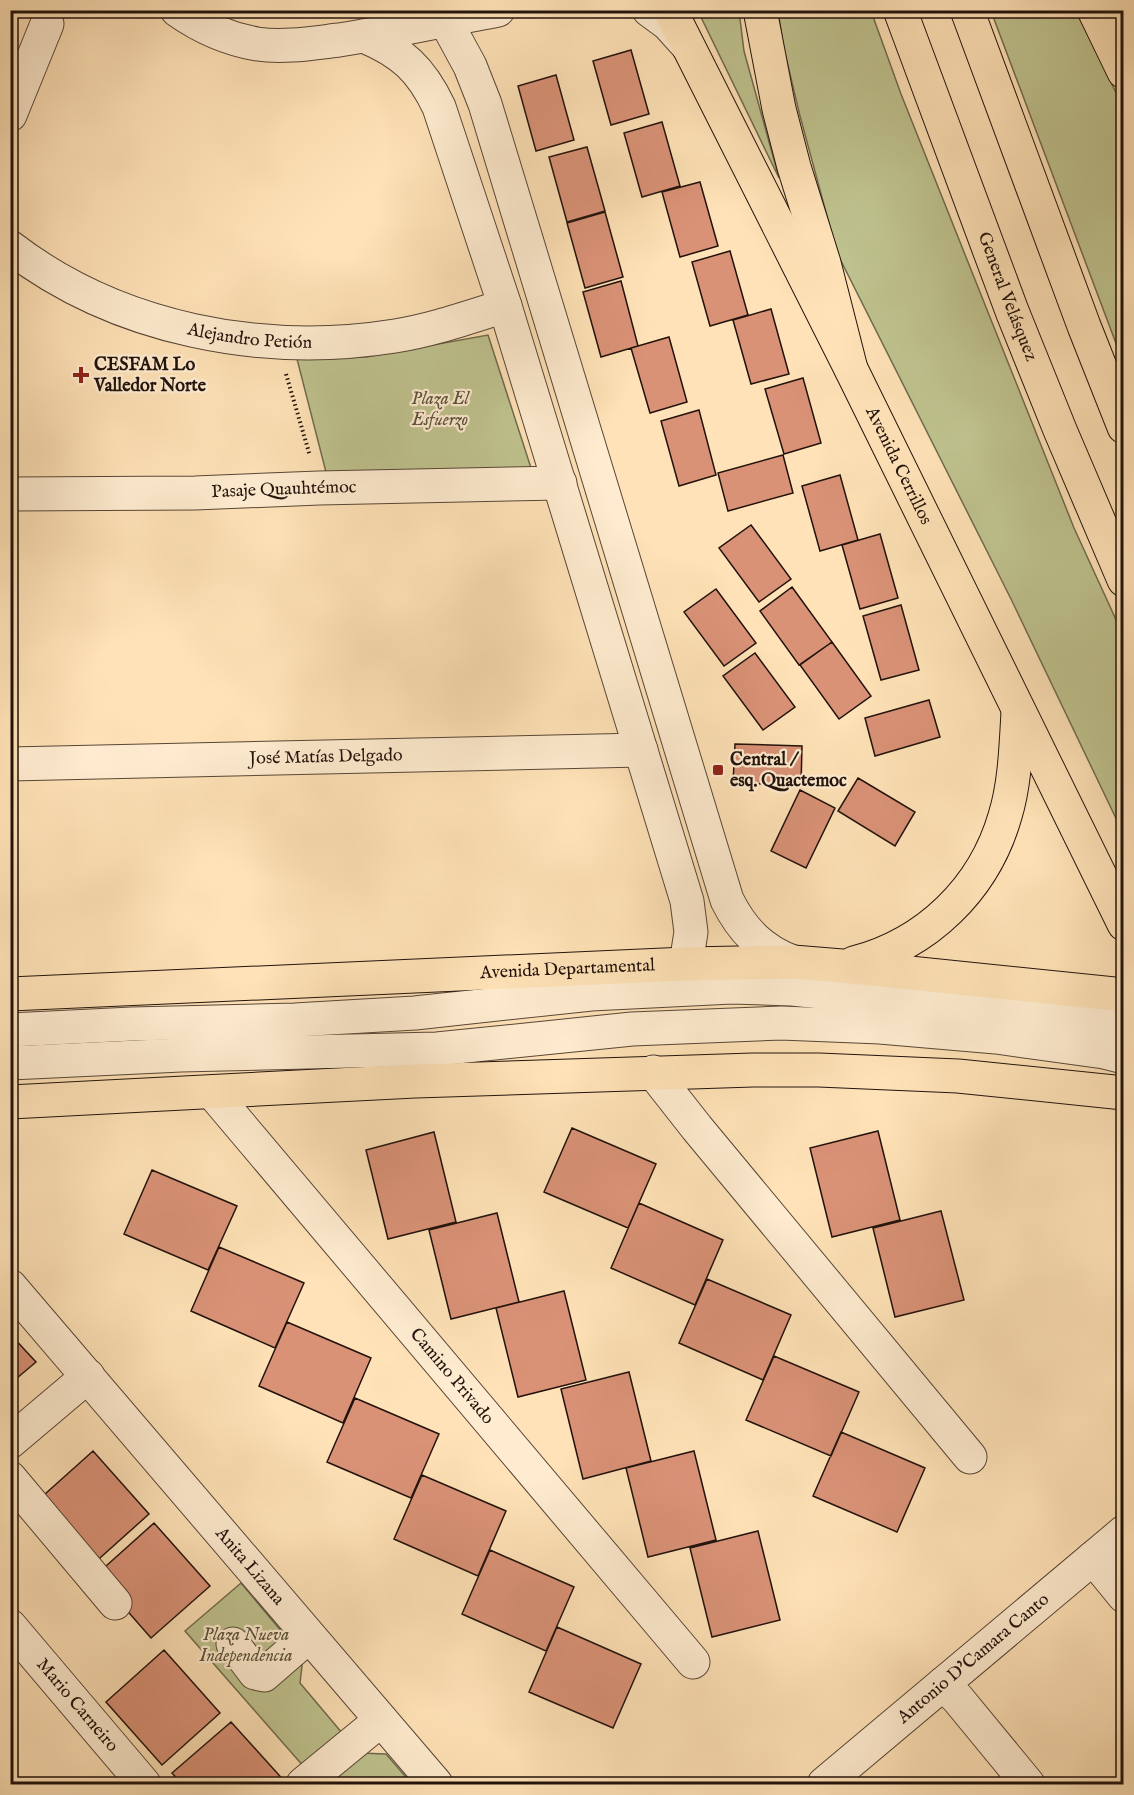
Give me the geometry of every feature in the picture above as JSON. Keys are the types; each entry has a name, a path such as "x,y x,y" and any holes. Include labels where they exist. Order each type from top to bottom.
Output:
{"main road":[{"name":"Avenida Cerrillos","path":"670,10 851,369 1124,924"},
{"path":"760,10 779,109 794,167 824,262 851,369"},
{"name":"General Velásquez","path":"900,10 1012,311 1124,580"},
{"path":"967,10 1083,326 1124,427"},
{"path":"1094,10 1124,72"},
{"path":"842,966 893,949 916,936 938,921 973,883 998,838 1006,814 1015,766 1018,710"},
{"name":"Avenida Departamental","path":"10,994 686,964 793,962 1124,995"},
{"path":"10,1102 415,1081 653,1072 808,1070 958,1076 1124,1094"}],"street":[{"path":"177,10 196,23 223,35 258,44 295,45 363,36 498,10"},
{"path":"649,10 668,24 687,45"},
{"path":"10,64 52,17"},
{"path":"10,115 52,17"},
{"path":"445,20 470,66 485,104 727,900 750,935 777,956 793,962"},
{"path":"363,36 390,48 403,58 429,86 439,107 505,306 687,901 692,932 686,964"},
{"name":"Alejandro Petión","path":"10,247 60,280 97,299 178,327 221,336 277,342 349,341 396,336 505,306"},
{"name":"Pasaje Quauhtémoc","path":"10,494 195,493 560,483"},
{"name":"José Matías Delgado","path":"10,764 641,750"},
{"path":"10,1030 132,1024 306,1020 415,1013 591,994 732,987 792,989 859,996 1124,1028"},
{"path":"10,1063 181,1055 437,1048 632,1029 780,1023 880,1027 996,1037 1104,1052 1124,1057"},
{"path":"653,1072 970,1457"},
{"name":"Camino Privado","path":"212,1092 693,1662"},
{"name":"Anita Lizana","path":"10,1286 436,1785"},
{"path":"10,1442 88,1376"},
{"path":"10,1478 115,1604"},
{"name":"Antonio D'Camara Canto","path":"824,1785 1124,1532"},
{"path":"1093,1558 1124,1596"},
{"name":"Mario Carneiro","path":"10,1626 144,1785"},
{"path":"233,1644 255,1673 264,1675 309,1636"},
{"path":"943,1684 958,1699 1028,1785"},
{"path":"303,1785 381,1720"}],"path":[{"path":"277,342 319,488"}],"green space":[{"path":"698,11 739,11 744,51 779,178"},
{"path":"778,11 871,11 901,94 1074,528 1123,635 1123,833 1011,599 837,253 800,116 784,49"},
{"path":"991,11 1076,11 1123,107 1123,362"},
{"name":"Plaza El Esfuerzo","path":"488,335 532,471 327,476 297,359 366,357"},
{"name":"Plaza Nueva Independencia","path":"241,1583 303,1657 300,1683 359,1753 386,1754 412,1784 319,1784 185,1631"}],"building":[{"path":"631,50 649,114 611,125 593,61"},
{"path":"556,75 574,140 536,151 518,86"},
{"path":"662,122 680,186 642,197 624,133"},
{"path":"587,147 605,211 567,222 549,157"},
{"path":"700,182 718,246 680,257 662,192"},
{"path":"605,212 623,277 585,288 567,223"},
{"path":"730,251 748,315 710,326 692,262"},
{"path":"621,281 638,346 601,357 583,292"},
{"path":"771,309 789,374 751,384 733,320"},
{"path":"669,337 687,402 650,413 631,348"},
{"path":"803,378 821,443 784,454 765,389"},
{"path":"699,410 716,475 679,486 661,421"},
{"path":"783,455 793,493 728,511 718,473"},
{"path":"840,475 858,540 820,551 802,486"},
{"path":"751,525 791,579 759,602 719,548"},
{"path":"880,534 898,598 860,609 842,545"},
{"path":"792,587 832,642 799,665 760,611"},
{"path":"716,589 756,643 724,666 684,612"},
{"path":"901,605 919,670 881,680 863,616"},
{"path":"832,642 871,696 839,719 800,665"},
{"path":"755,653 795,707 763,730 723,676"},
{"path":"929,700 940,737 875,756 865,718"},
{"path":"735,744 802,746 801,785 733,783"},
{"path":"858,778 915,812 895,846 838,811"},
{"path":"800,790 835,808 806,868 771,851"},
{"path":"572,1128 656,1164 628,1228 544,1192"},
{"path":"878,1131 900,1220 832,1237 810,1148"},
{"path":"434,1132 456,1222 388,1239 366,1150"},
{"path":"152,1170 237,1206 208,1270 124,1234"},
{"path":"639,1203 723,1240 695,1305 611,1268"},
{"path":"941,1211 964,1300 895,1317 873,1228"},
{"path":"497,1213 519,1302 451,1319 429,1230"},
{"path":"219,1247 304,1283 275,1348 191,1311"},
{"path":"707,1279 791,1315 763,1380 679,1343"},
{"path":"564,1291 586,1380 518,1397 496,1308"},
{"path":"287,1322 371,1358 343,1423 259,1386"},
{"path":"10,1334 36,1362 10,1384"},
{"path":"774,1356 859,1392 831,1456 746,1420"},
{"path":"629,1372 651,1461 583,1479 561,1389"},
{"path":"355,1398 439,1434 411,1498 327,1462"},
{"path":"841,1432 925,1468 897,1532 813,1496"},
{"path":"93,1451 149,1514 91,1566 35,1503"},
{"path":"694,1451 716,1540 648,1557 626,1468"},
{"path":"422,1475 506,1511 478,1576 394,1539"},
{"path":"154,1523 210,1586 151,1638 96,1575"},
{"path":"758,1531 780,1620 712,1637 690,1548"},
{"path":"490,1550 574,1587 546,1651 462,1614"},
{"path":"557,1627 641,1664 613,1728 529,1692"},
{"path":"164,1650 220,1713 162,1765 106,1702"},
{"path":"231,1722 287,1784 182,1784 172,1773"}],"place":[{"name":"CESFAM Lo Valledor Norte","path":"81,375"},
{"name":"Central / esq. Quactemoc","path":"718,770"}]}
